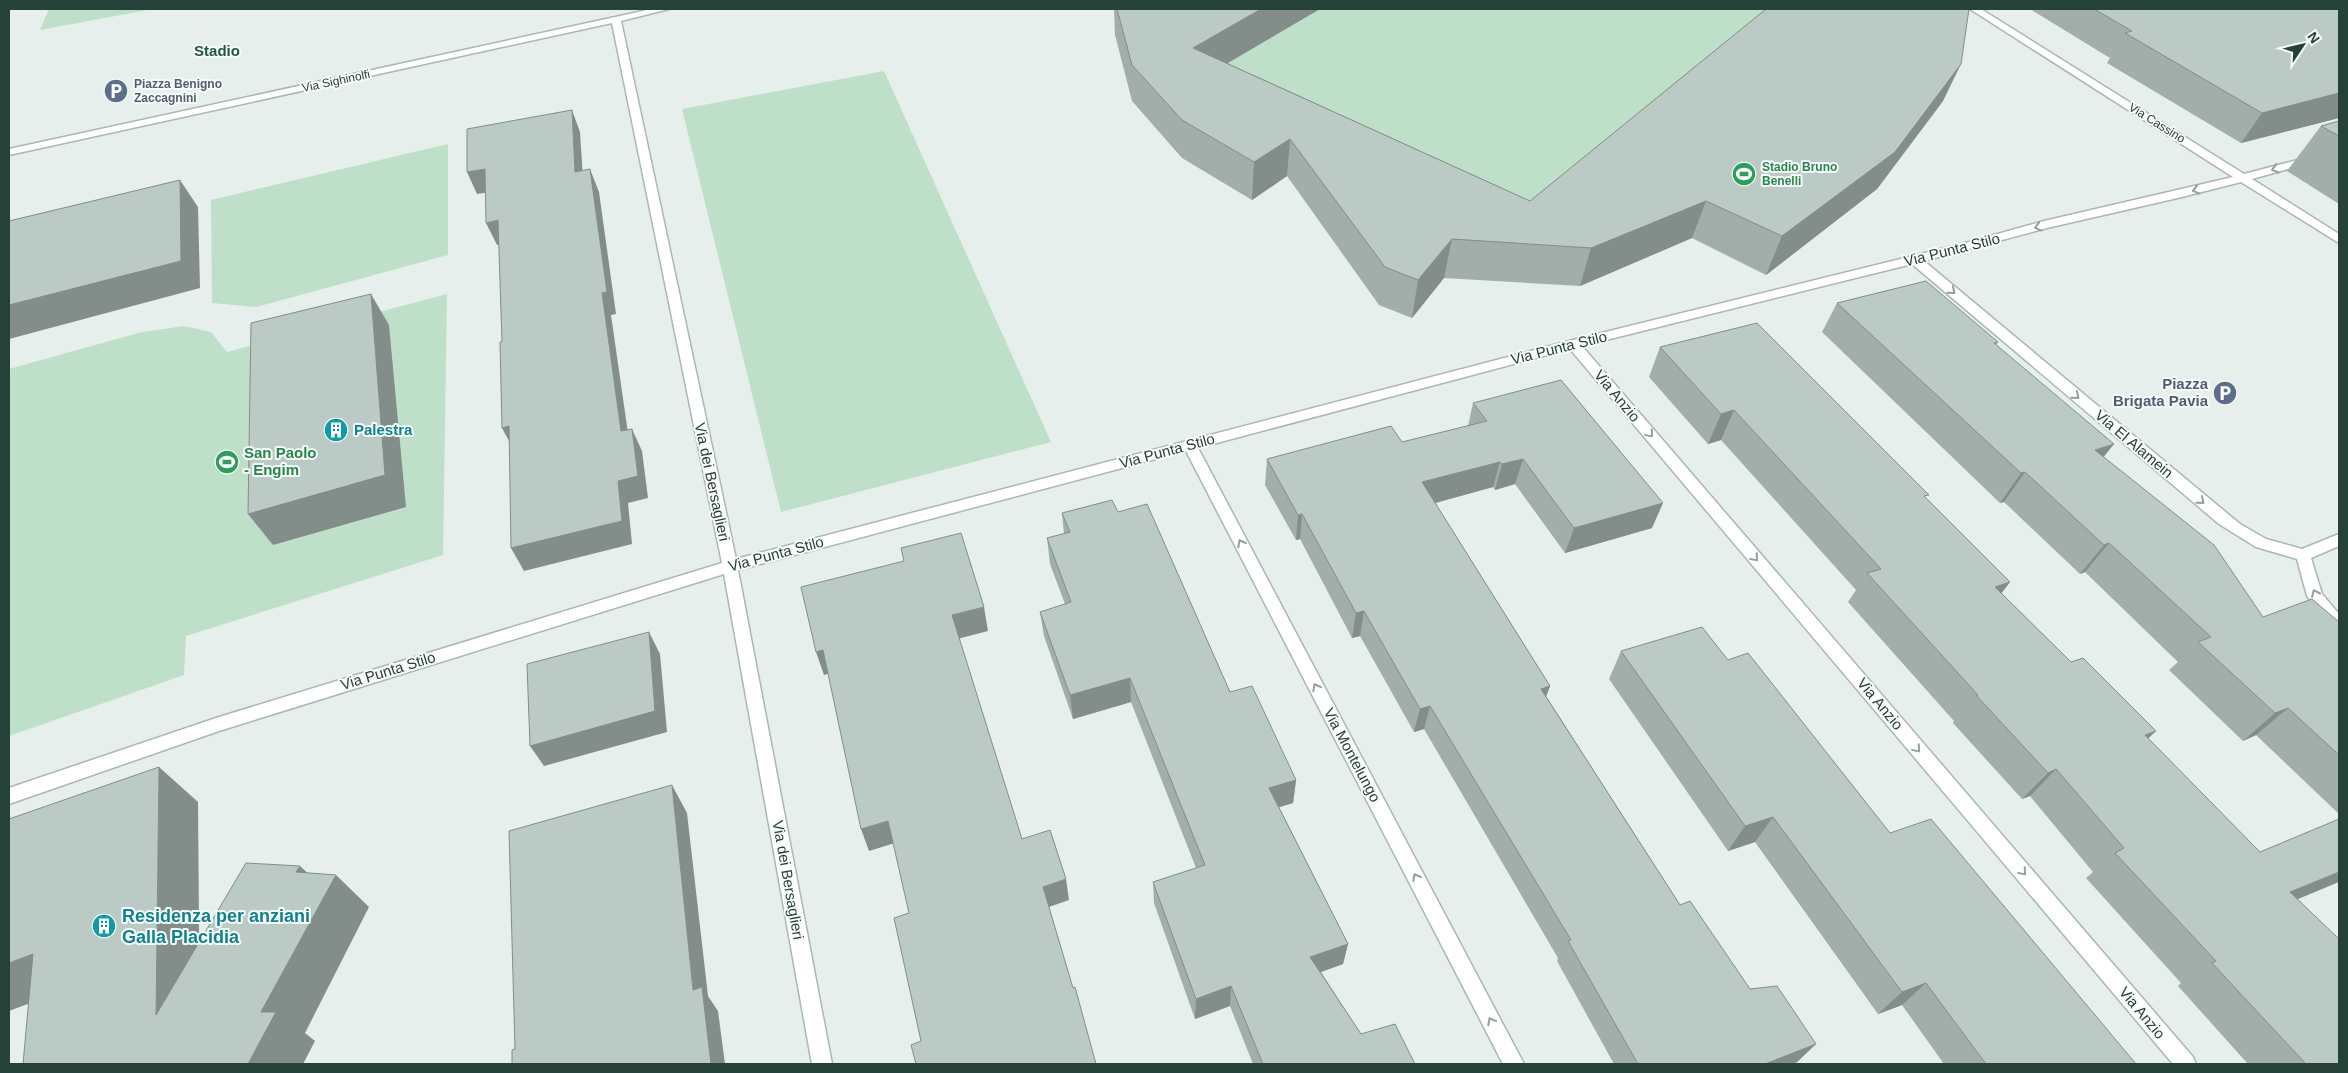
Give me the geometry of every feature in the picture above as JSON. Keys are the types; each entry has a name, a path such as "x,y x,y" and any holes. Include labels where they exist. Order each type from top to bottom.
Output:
{"street":[{"name":"Via Sighinolfi","path":"9,152 664,9"},
{"name":"Via Cassino","path":"1975,9 2339,238"},
{"name":"Via dei Bersaglieri","path":"616,20 730,566 822,1064"},
{"name":"Via Punta Stilo","path":"9,796 219,724 730,566 1573,344 1915,260 2044,225 2243,178 2339,152"},
{"name":"Via El Alamein","path":"1915,260 2224,520 2248,537 2270,548 2303,554"},
{"name":"Via Anzio","path":"1573,344 2186,1064"},
{"name":"Via Montelungo","path":"1190,445 1514,1064"},
{"path":"2339,540 2303,554 2315,596 2339,625"}],"green space":[{"path":"49,9 153,9 40,30"},
{"path":"1320,9 1797,9 1521,239 1192,84"},
{"path":"884,71 1051,442 781,512 682,109"},
{"path":"448,144 448,255 256,307 212,303 211,200"},
{"name":"San Paolo - Engim","path":"447,294 443,555 186,636 184,675 9,736 9,369 142,332 184,326 211,332 227,352"}],"building":[{"name":"Stadio Bruno Benelli","path":"1117,9 1261,9 1193,48 1530,201 1766,9 1969,9 1961,64 1895,152 1782,236 1706,201 1591,248 1452,239 1418,280 1385,267 1290,139 1254,162 1182,120 1132,65"},
{"path":"2094,9 2339,9 2339,93 2262,113 2125,33 2132,31"},
{"path":"572,110 575,172 590,169 607,292 602,293 621,431 632,429 638,476 618,481 622,521 511,548 509,426 502,428 500,342 502,342 498,220 486,223 485,169 467,172 467,129"},
{"path":"2339,121 2339,136 2321,126"},
{"path":"180,180 181,261 9,305 9,221"},
{"path":"1926,281 1998,342 1994,343 2114,444 2095,450 2214,545 2263,617 2312,599 2339,622 2339,755 2288,708 2275,713 2198,642 2211,637 2109,543 2104,545 2025,472 2021,473 1837,303"},
{"name":"Palestra","path":"371,294 385,475 248,514 251,323"},
{"path":"1757,323 1929,495 1924,496 2010,582 1995,587 2071,662 2083,658 2156,731 2145,735 2260,852 2339,819 2339,872 2290,892 2339,939 2339,1064 2306,1064 2212,963 2216,961 2115,853 2124,848 2056,769 2048,773 1867,573 1881,569 1734,410 1721,414 1660,347"},
{"path":"1561,380 1663,503 1574,528 1523,459 1502,464 1500,462 1422,482 1550,686 1541,689 1680,905 1690,901 1750,989 1777,986 1816,1044 1765,1064 1638,1064 1568,941 1571,940 1430,706 1420,709 1364,611 1356,613 1302,514 1298,515 1267,459 1391,426 1402,442 1487,421 1473,403"},
{"path":"1112,500 1118,512 1147,504 1230,692 1252,686 1296,780 1269,788 1348,944 1310,957 1361,1034 1395,1024 1415,1064 1263,1064 1231,986 1196,999 1153,882 1205,865 1130,678 1070,695 1040,612 1071,602 1047,538 1070,532 1062,513"},
{"path":"961,533 984,607 952,615 1022,839 1050,830 1066,879 1043,887 1073,988 1075,987 1096,1064 916,1064 911,1045 921,1041 894,918 909,913 888,821 861,829 823,650 816,652 801,587 904,561 901,548"},
{"path":"1702,627 1728,660 1748,653 1890,833 1931,819 2136,1064 1986,1064 1926,983 1902,992 1773,817 1745,826 1621,651"},
{"path":"649,632 655,711 530,746 527,664"},
{"path":"159,767 156,1015 246,863 300,866 296,872 336,875 261,1012 276,1012 248,1064 23,1064 33,954 9,963 9,819"},
{"path":"672,785 693,990 702,987 711,1064 512,1064 512,1050 515,1049 509,831"}],"place":[{"name":"Piazza Benigno Zaccagnini","path":"116,91"},
{"name":"Stadio Bruno Benelli","path":"1744,174"},
{"name":"Piazza Brigata Pavia","path":"2225,393"},
{"name":"Palestra","path":"336,430"},
{"name":"San Paolo - Engim","path":"227,462"},
{"name":"Residenza per anziani Galla Placidia","path":"104,926"}],"district":[{"name":"Stadio","path":"217,51"}]}
